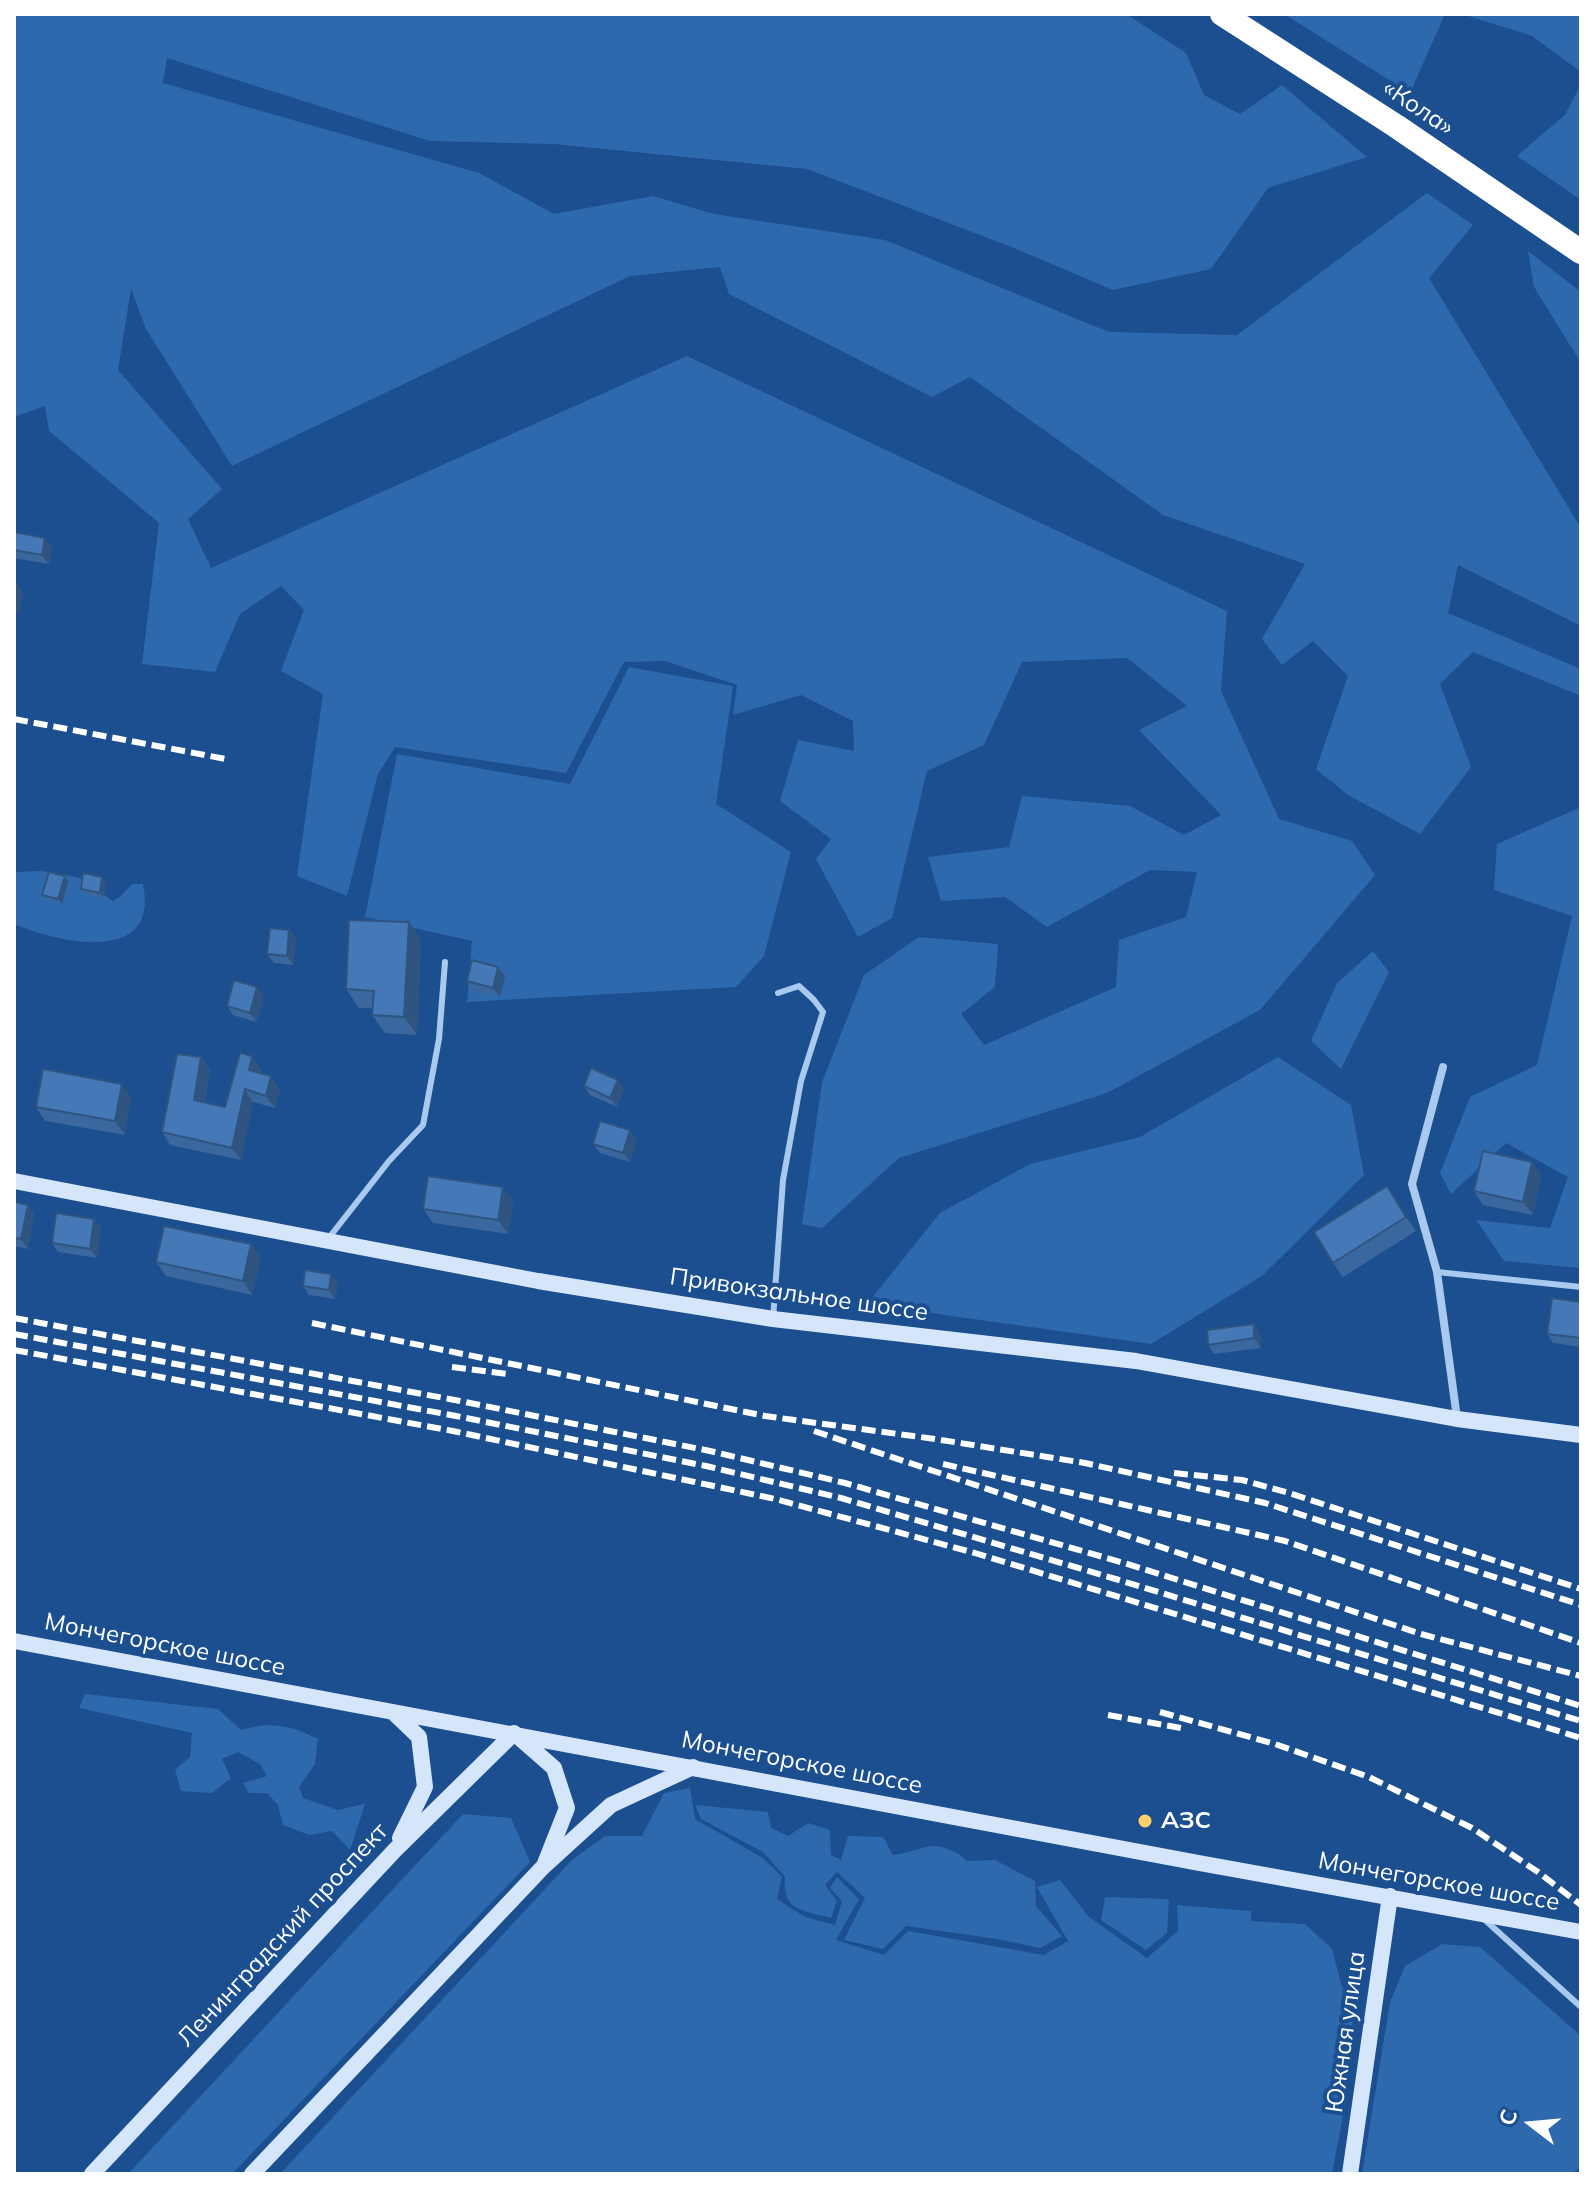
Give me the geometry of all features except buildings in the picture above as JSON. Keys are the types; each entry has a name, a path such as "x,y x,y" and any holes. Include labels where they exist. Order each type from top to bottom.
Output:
{"highway":[{"name":"«Кола»","path":"1222,14 1396,126 1581,252"}],"street":[{"path":"1443,1067 1412,1184 1437,1272 1457,1419"},
{"name":"Привокзальное шоссе","path":"14,1181 538,1281 773,1319 1136,1361 1457,1419 1581,1435"},
{"name":"Мончегорское шоссе","path":"14,1641 1581,1932"},
{"path":"394,1713 419,1737 425,1787 395,1850"},
{"path":"514,1733 554,1768 567,1808 544,1866"},
{"name":"Ленинградский проспект","path":"92,2174 395,1850 514,1733"},
{"path":"252,2174 544,1866 611,1805 693,1767"},
{"name":"Южная улица","path":"1350,2174 1390,1896"}],"lane":[{"path":"326,1241 389,1161 423,1125 439,1039 445,962"},
{"path":"773,1319 783,1180 801,1081 823,1012 799,986 778,993"},
{"path":"1437,1272 1581,1287"},
{"path":"1477,1913 1581,2007"}],"shaded area":[{"path":"14,14 1126,14 1186,53 1204,95 1240,114 1282,85 1367,157 1268,188 1211,269 1113,290 1009,246 807,169 554,144 430,141 167,58 163,83 479,173 554,214 653,196 714,214 885,240 1109,332 1237,335 1427,193 1473,225 1429,278 1581,528 1581,626 1458,565 1448,613 1581,669 1581,696 1473,652 1440,684 1471,767 1420,834 1348,795 1316,769 1348,676 1313,641 1282,665 1262,639 1305,564 1163,515 970,377 932,397 729,294 720,267 630,276 232,466 146,329 131,289 118,370 222,489 188,519 211,568 687,356 1227,611 1221,691 1279,819 1352,841 1375,875 1260,1010 1107,1093 899,1158 822,1228 802,1224 822,1082 864,975 919,937 998,944 995,987 961,1014 984,1045 1116,987 1119,940 1186,917 1197,872 1150,870 1047,927 1005,897 941,901 928,857 1009,847 1022,796 1130,806 1184,835 1221,815 1139,730 1187,706 1127,658 1022,662 984,745 927,771 892,918 858,937 816,859 831,839 780,801 798,740 854,751 853,721 801,695 733,715 737,685 665,661 624,662 566,773 395,747 378,774 347,896 297,876 323,694 281,671 304,610 281,586 240,614 215,672 142,664 159,523 49,431 45,406 14,417"},
{"path":"1284,14 1445,14 1410,93"},
{"path":"1462,14 1581,14 1581,72 1532,36"},
{"path":"1581,84 1581,200 1517,156 1565,115"},
{"path":"1528,251 1581,292 1581,363 1534,287"},
{"path":"629,667 733,686 716,804 791,852 764,956 736,987 467,1002 472,941 365,917 397,754 570,784"},
{"path":"1581,807 1581,1268 1504,1261 1476,1220 1550,1228 1568,1177 1506,1143 1451,1194 1440,1173 1470,1097 1537,1065 1572,916 1494,890 1497,844"},
{"path":"43,871 80,878 113,901 132,884 143,884 144,910 136,928 122,938 102,942 56,937 14,924 14,872"},
{"path":"1373,951 1389,972 1341,1069 1311,1041 1337,983"},
{"path":"1278,1057 1351,1105 1364,1175 1262,1276 1151,1344 867,1304 940,1213 1030,1164 1140,1137"},
{"path":"85,1694 218,1709 241,1730 281,1726 318,1739 315,1764 299,1787 303,1798 338,1810 365,1804 350,1850 332,1831 309,1835 283,1825 278,1805 267,1793 249,1793 243,1783 267,1776 260,1764 238,1752 222,1759 231,1778 212,1793 181,1791 175,1770 190,1757 192,1733 79,1708"},
{"path":"690,1788 695,1819 763,1858 782,1877 777,1899 805,1917 835,1925 842,1901 830,1888 837,1877 859,1899 836,1940 884,1955 908,1931 1044,1955 1068,1941 1037,1887 1060,1880 1089,1917 1147,1958 1178,1931 1177,1905 1251,1911 1251,1921 1305,1924 1332,1949 1342,1987 1352,1990 1351,2059 1332,2174 280,2174 572,1860 605,1836 642,1836 664,1793"},
{"path":"695,1805 768,1812 771,1828 788,1836 808,1823 830,1830 831,1855 841,1860 848,1836 883,1837 893,1855 936,1846 956,1852 967,1861 995,1860 1035,1881 1036,1906 1062,1936 1040,1948 906,1926 883,1949 844,1940 865,1898 837,1872 825,1885 837,1901 831,1918 796,1908 787,1897 785,1877 763,1852 701,1819"},
{"path":"463,1814 511,1818 530,1862 232,2174 128,2174"},
{"path":"1105,1897 1169,1899 1167,1933 1146,1950 1101,1920"},
{"path":"1442,1944 1480,1947 1581,2036 1581,2167 1571,2174 1362,2174 1390,2002 1405,1966"}],"railway":[{"path":"14,719 226,759"},
{"path":"14,1318 460,1401 710,1451 845,1483 1124,1563 1581,1706"},
{"path":"312,1323 765,1416 1085,1463 1265,1503 1581,1605"},
{"path":"14,1334 456,1416 706,1466 841,1498 1581,1721"},
{"path":"14,1350 453,1431 775,1499 975,1553 1581,1738"},
{"path":"452,1367 507,1374"},
{"path":"814,1431 1421,1634 1581,1676"},
{"path":"943,1464 1285,1541 1581,1643"},
{"path":"1174,1473 1242,1480 1289,1493 1581,1589"},
{"path":"1160,1712 1275,1744 1369,1777 1472,1828 1581,1905"},
{"path":"1108,1715 1181,1728"}],"place":[{"name":"АЗС","path":"1145,1821"}]}
